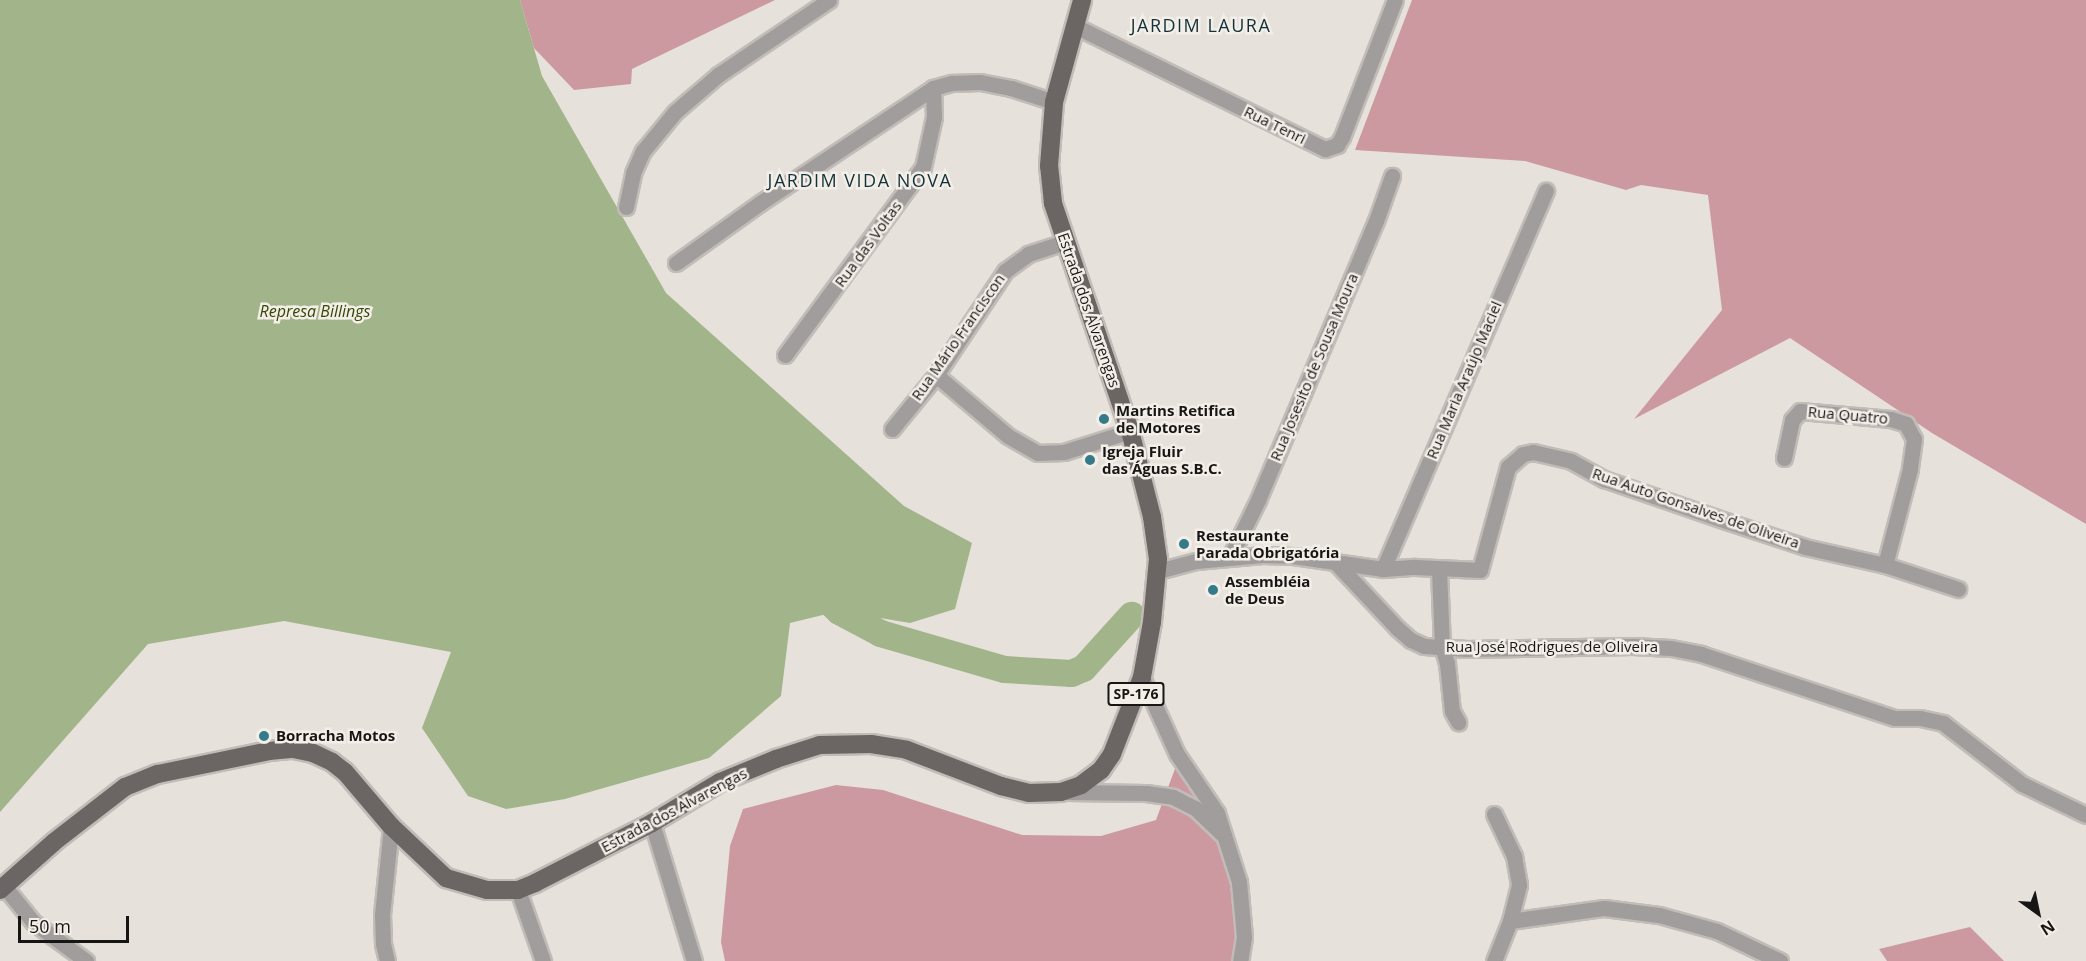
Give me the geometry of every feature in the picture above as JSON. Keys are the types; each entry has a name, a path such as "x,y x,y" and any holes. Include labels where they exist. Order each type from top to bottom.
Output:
{"main road":[{"name":"Estrada dos Alvarengas","path":"2,888 54,842 125,787 158,774 269,751 293,749 313,753 332,762 345,772 391,826 446,878 487,890 518,890 652,823 720,782 767,762 820,745 871,744 907,750 1001,786 1029,793 1061,792 1081,785 1101,770 1112,754 1142,677 1158,571 1152,517 1130,431 1053,203 1049,166 1054,102 1082,0"}],"street":[{"path":"626,207 633,172 643,151 675,112 718,75 829,0"},
{"name":"Rua Tenri","path":"1075,26 1326,148 1337,145 1342,136 1395,0"},
{"path":"676,263 751,209 933,88 952,83 980,82 1011,88 1054,102"},
{"name":"Rua das Voltas","path":"785,356 922,167 932,137 933,88"},
{"name":"Rua Josesito de Sousa Moura","path":"1230,557 1258,500 1376,221 1392,176"},
{"name":"Rua Maria Araújo Maciel","path":"1383,569 1546,191"},
{"name":"Rua Mário Franciscon","path":"892,429 936,375 1005,271 1028,254 1066,242"},
{"path":"936,375 1008,436 1038,453 1064,452 1130,431"},
{"name":"Rua Quatro","path":"1784,458 1792,420 1800,411 1891,419 1906,424 1914,439 1910,468 1885,565"},
{"name":"Rua Auto Gonsalves de Oliveira","path":"1337,564 1383,569 1480,570 1508,467 1523,454 1533,452 1571,461 1604,479 1805,547 1885,565 1958,589"},
{"path":"1158,571 1197,561 1230,557 1293,556 1337,564"},
{"name":"Rua José Rodrigues de Oliveira","path":"1337,564 1369,600 1411,640 1424,646 1467,650 1633,646 1671,648 1701,654 1895,718 1920,718 1943,723 2022,784 2086,815"},
{"path":"1439,569 1442,646 1447,663 1452,711 1458,722"},
{"path":"1142,677 1177,754 1217,813 1239,882 1243,907 1244,937 1240,961"},
{"path":"1061,792 1146,793 1173,797 1195,808 1224,836"},
{"path":"1494,814 1511,846 1519,885 1510,921 1494,961"},
{"path":"652,823 694,961"},
{"path":"387,961 383,943 382,915 391,826"},
{"path":"2,888 65,955 86,961"},
{"path":"518,890 543,961"},
{"path":"1510,921 1604,908 1649,913 1717,931 1780,961"}],"shaded area":[{"path":"520,0 775,0 632,69 631,84 574,90 534,48"},
{"path":"1412,0 2086,0 2086,524 1932,433 1790,338 1634,419 1722,310 1708,195 1641,185 1626,190 1525,161 1355,150"},
{"path":"1176,766 1217,830 1239,920 1235,961 725,961 721,942 730,846 743,809 836,785 883,790 1022,835 1101,836 1156,820"},
{"path":"1970,927 2004,961 1887,961 1879,949"}],"water":[{"name":"Represa Billings","path":"0,0 520,0 542,76 666,293 904,506 972,543 955,609 910,623 839,611 790,623 781,696 709,758 565,799 506,809 468,796 422,728 451,652 284,621 148,644 0,812"}],"waterway":[{"path":"812,585 839,611 880,633 1004,669 1071,673 1083,668 1131,615"}],"place":[{"name":"Martins Retifica de Motores","path":"1104,419"},
{"name":"Igreja Fluir das Águas S.B.C.","path":"1090,460"},
{"name":"Restaurante Parada Obrigatória","path":"1184,544"},
{"name":"Assembléia de Deus","path":"1213,590"},
{"name":"Borracha Motos","path":"264,736"}],"district":[{"name":"JARDIM LAURA","path":"1201,25"},
{"name":"JARDIM VIDA NOVA","path":"860,180"}]}
